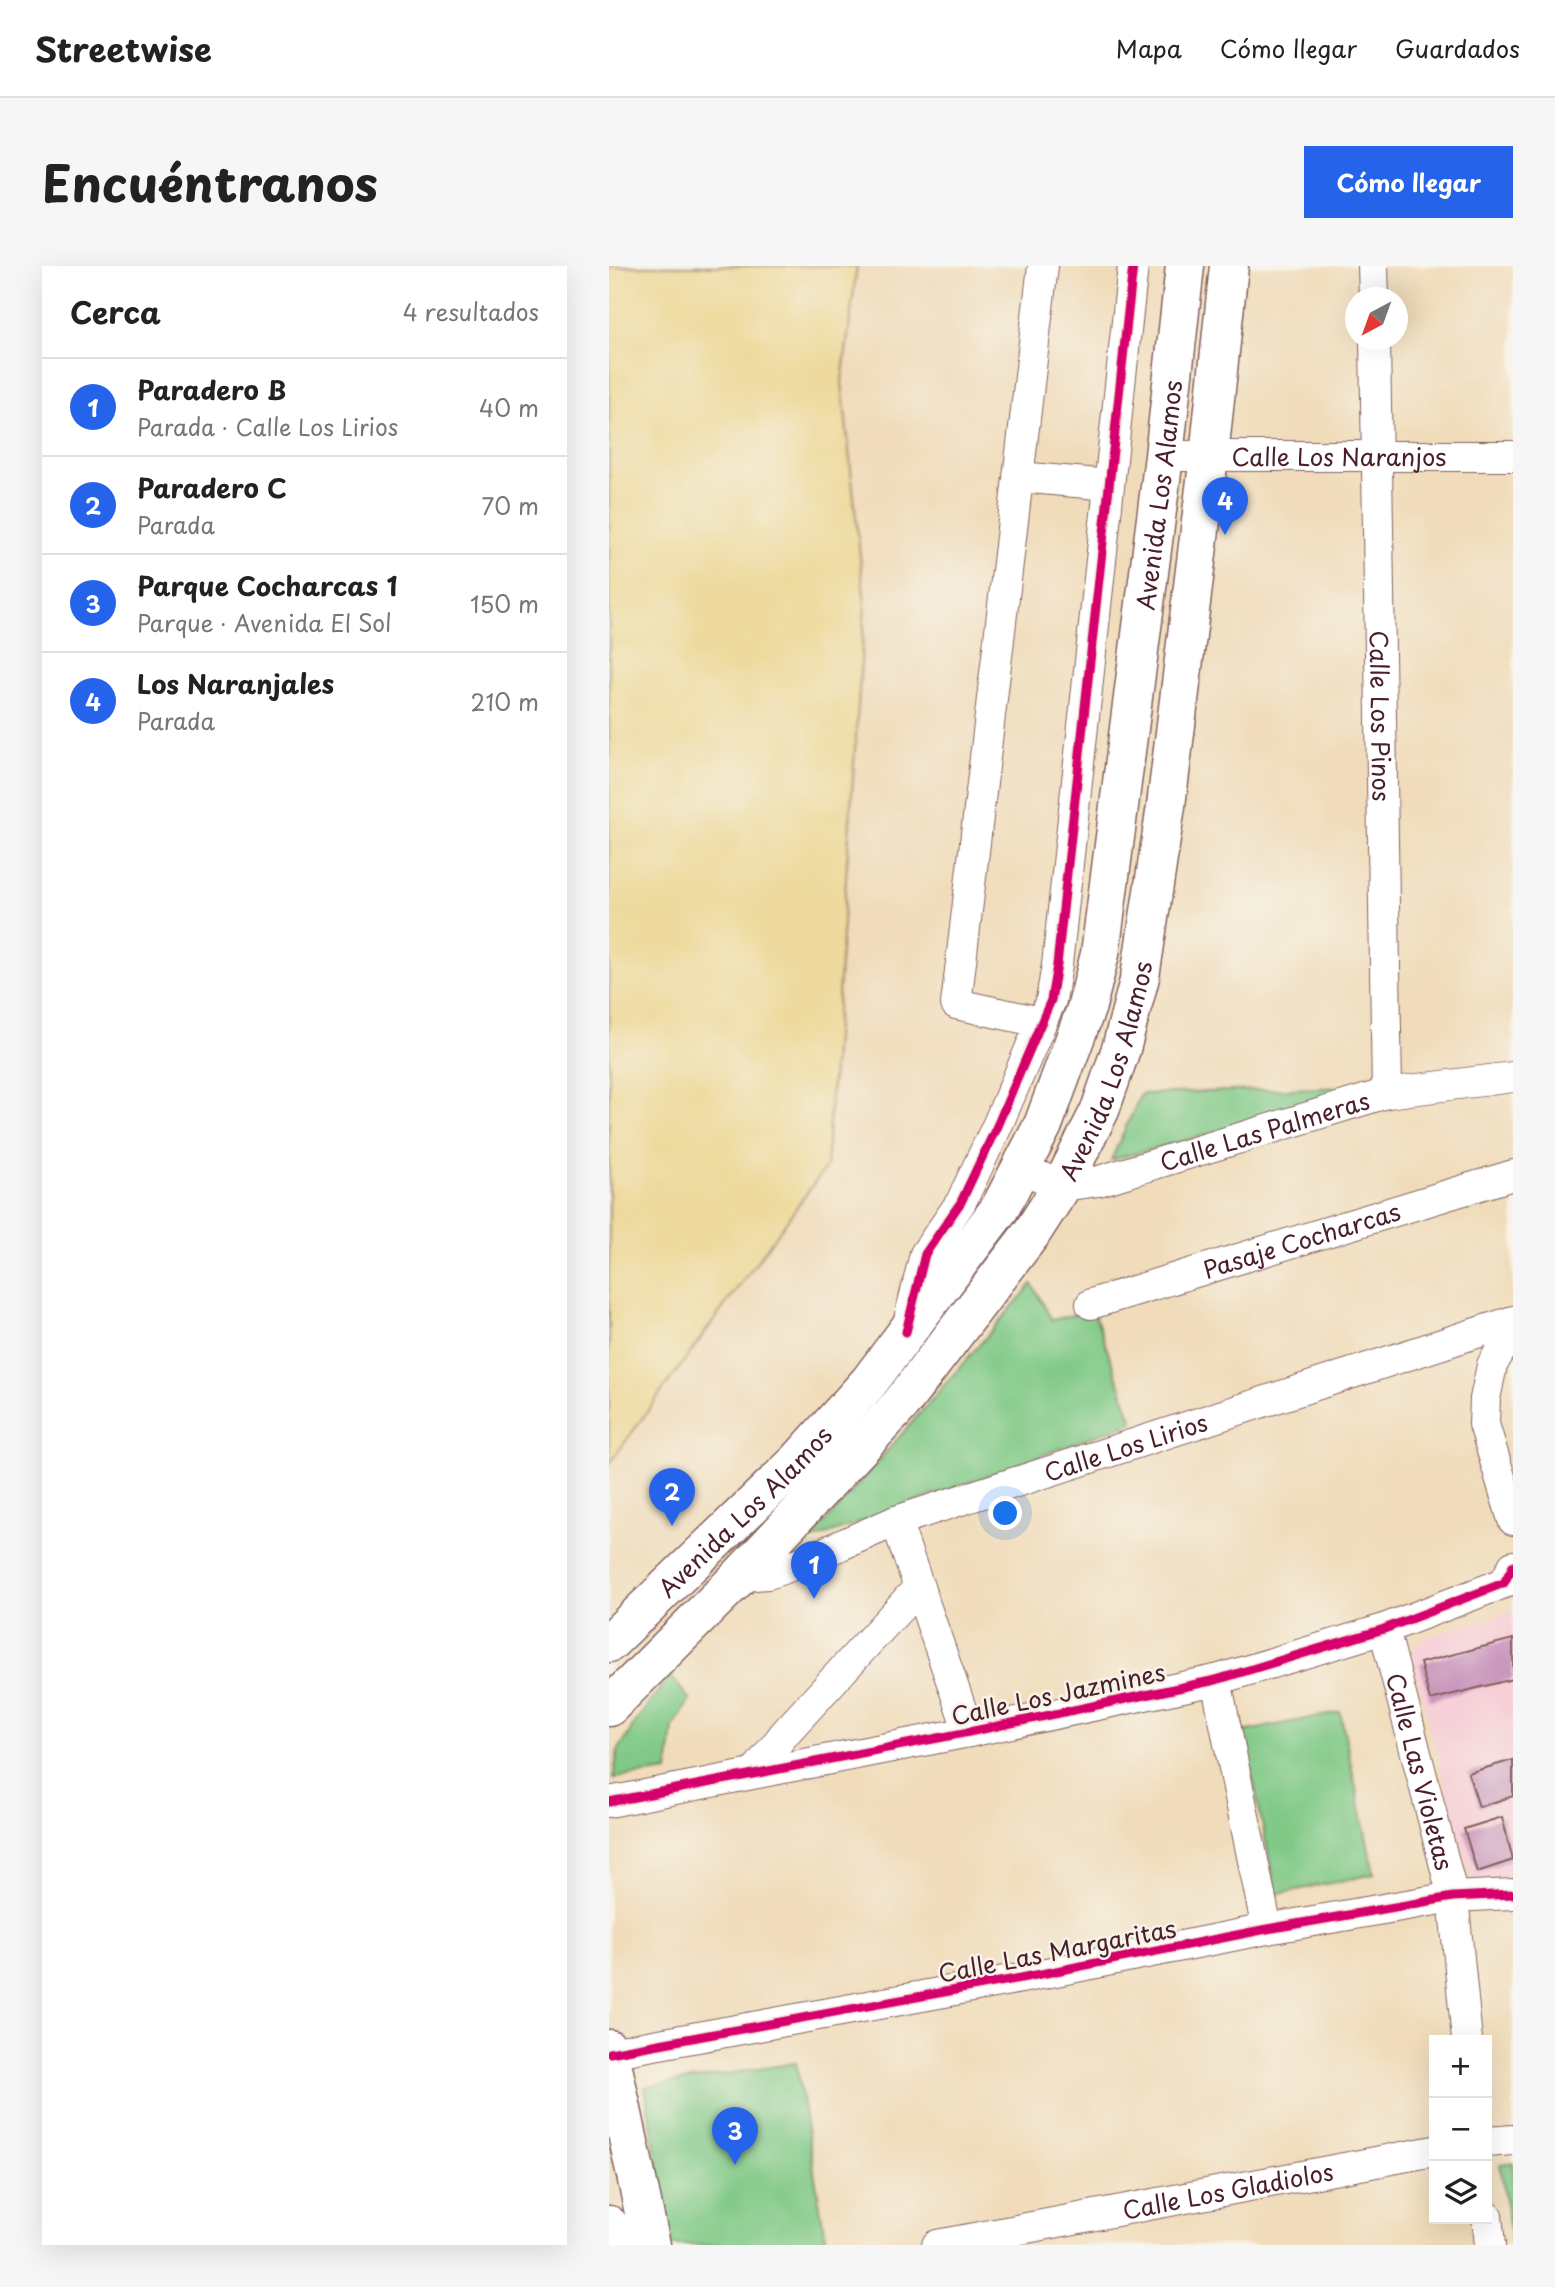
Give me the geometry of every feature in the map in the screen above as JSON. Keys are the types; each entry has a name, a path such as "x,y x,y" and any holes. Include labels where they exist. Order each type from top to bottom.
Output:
{"main road":[{"name":"Avenida Los Alamos","path":"609,1643 798,1461 869,1382 1000,1208 1043,1125 1087,1006 1100,954 1164,456 1185,266"},
{"name":"Avenida Los Alamos","path":"609,1707 740,1576 900,1405 1023,1245 1062,1186 1100,1110 1121,1049 1140,977 1166,806 1209,456 1229,266"},
{"path":"609,2051 651,2245"},
{"path":"609,2225 613,2245"}],"street":[{"path":"1041,1022 956,1004 1043,266"},
{"path":"906,1332 925,1254 961,1202 1051,1000 1058,965 1133,266"},
{"path":"1373,266 1374,287"},
{"name":"Calle Los Pinos","path":"1375,350 1387,1093"},
{"name":"Calle Los Naranjos","path":"1164,456 1513,456"},
{"path":"1019,477 1109,485"},
{"name":"Calle Las Palmeras","path":"1062,1186 1099,1181 1387,1093 1513,1077"},
{"path":"1020,1168 1062,1186"},
{"name":"Pasaje Cocharcas","path":"1091,1304 1513,1175"},
{"name":"Calle Los Lirios","path":"740,1576 768,1574 896,1521 1513,1321"},
{"path":"1513,1329 1492,1365 1485,1399 1484,1424 1513,1520"},
{"path":"896,1521 969,1732"},
{"name":"Calle Los Jazmines","path":"609,1802 969,1732 1216,1680 1384,1629 1509,1574"},
{"path":"754,1773 785,1733 919,1587"},
{"name":"Calle Las Violetas","path":"1384,1629 1453,1897 1467,2035"},
{"path":"1216,1680 1267,1929"},
{"name":"Calle Las Margaritas","path":"609,2051 1021,1978 1267,1929 1453,1897 1513,1894"},
{"path":"1492,2142 1513,2140"},
{"name":"Calle Los Gladiolos","path":"937,2245 1429,2152"},
{"path":"1488,2224 1490,2245"}],"shaded area":[{"path":"1513,1611 1513,1880 1471,1882 1411,1655 1423,1638"}],"green space":[{"path":"1351,1087 1353,1094 1345,1099 1111,1160 1141,1094"},
{"path":"1032,1284 1052,1320 1093,1310 1133,1422 809,1541"},
{"path":"670,1675 690,1700 673,1727 668,1771 613,1778 618,1751"},
{"path":"1340,1712 1374,1874 1277,1894 1243,1732"},
{"path":"796,2063 826,2243 671,2245 645,2087"},
{"path":"1513,2163 1513,2245 1512,2245 1500,2164"}],"sand":[{"path":"609,266 857,266 842,382 865,605 826,1167 609,1464"}],"building":[{"path":"1513,1639 1513,1679 1430,1700 1420,1663"},
{"path":"1513,1760 1513,1796 1479,1807 1468,1773"},
{"path":"1502,1817 1513,1860 1477,1872 1464,1829"}],"cycle path":[{"path":"906,1332 925,1254 961,1202 1051,1000 1133,266"},
{"path":"609,1802 969,1732 1216,1680 1384,1629 1504,1583 1513,1566"},
{"path":"610,2053 1021,1978 1267,1929 1453,1897 1513,1894"}],"place":[{"name":"Los Naranjales","path":"1225,535"},
{"name":"Paradero C","path":"672,1526"},
{"name":"Paradero B","path":"814,1599"},
{"name":"Parque Cocharcas 1","path":"735,2165"}]}
